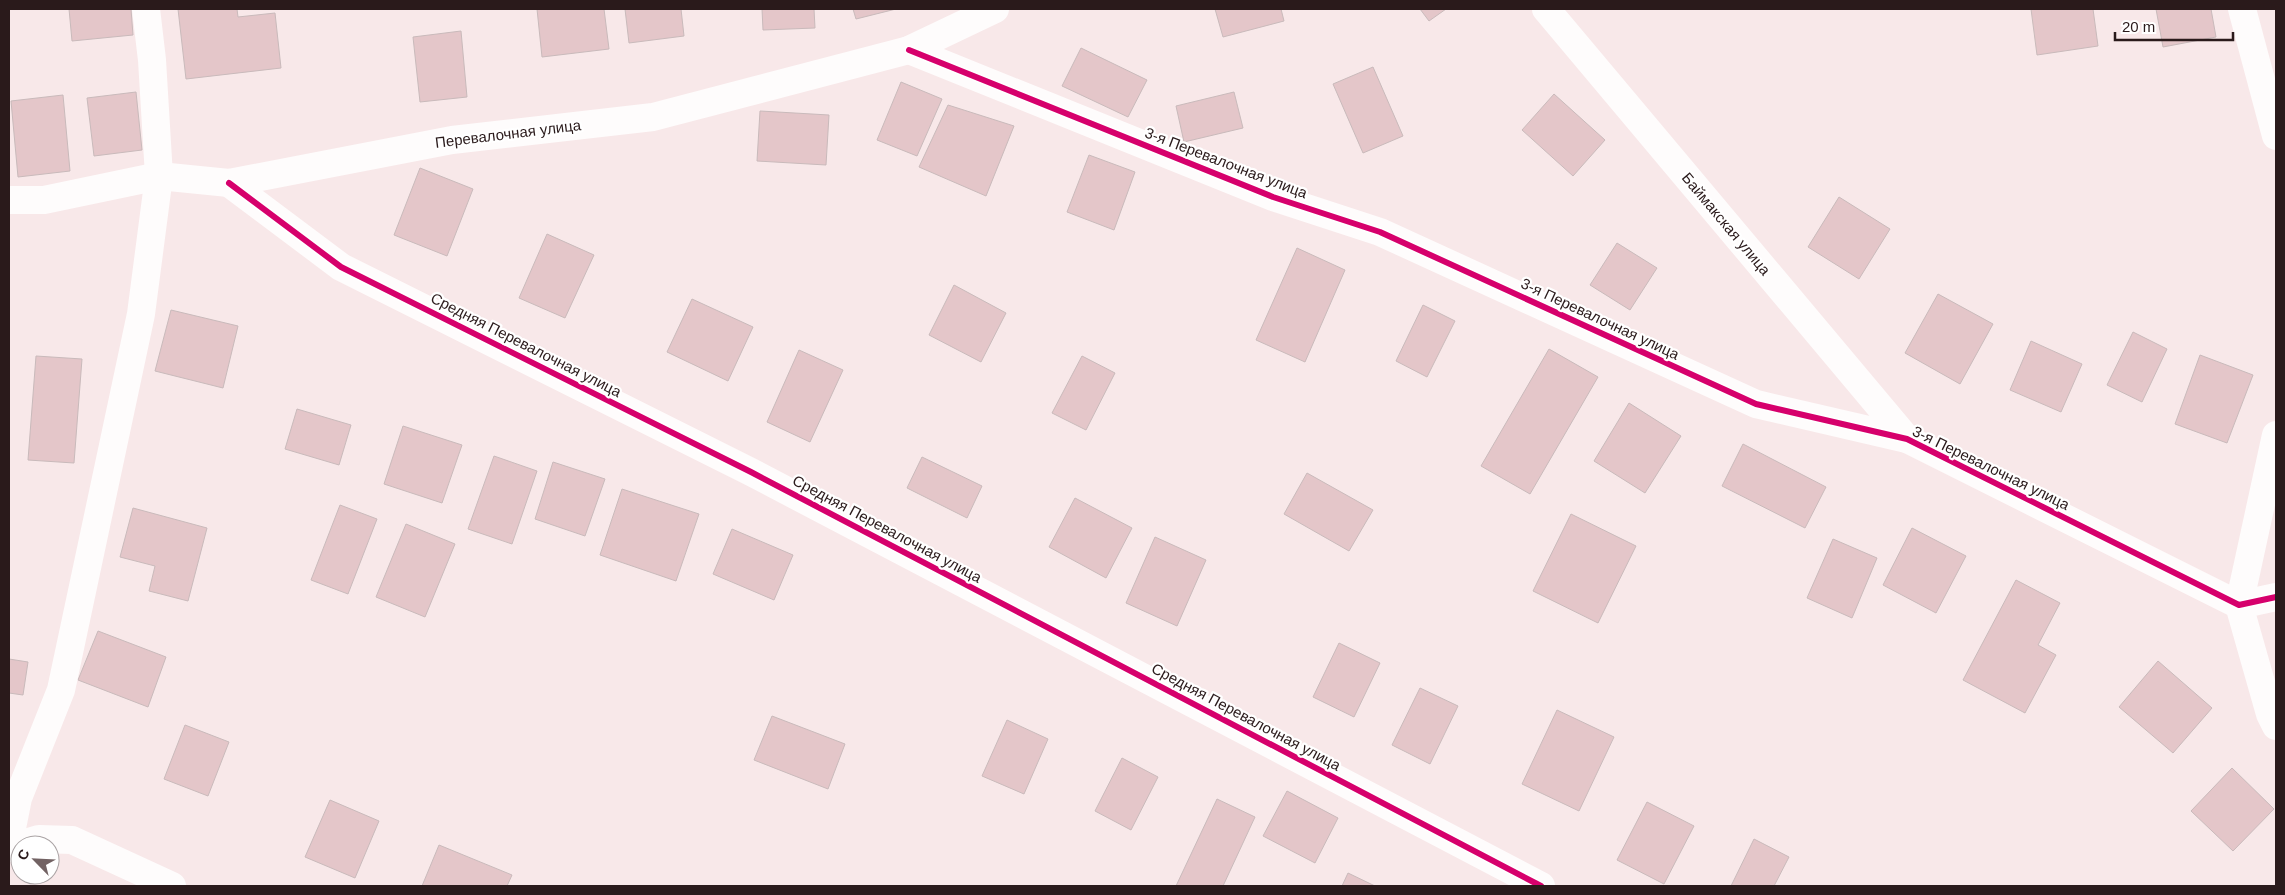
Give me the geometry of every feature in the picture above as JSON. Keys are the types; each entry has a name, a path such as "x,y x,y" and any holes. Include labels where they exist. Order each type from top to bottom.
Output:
{"street":[{"path":"9,843 18,798 61,690 141,314 159,176 152,60 146,9"},
{"name":"Перевалочная улица","path":"9,200 44,200 159,176 228,183 452,140 653,117 909,50 995,9"},
{"name":"Баймакская улица","path":"1546,9 1908,439"},
{"path":"2242,9 2276,136"},
{"name":"3-я Перевалочная улица","path":"909,50 1273,197 1380,232 1756,404 1908,439 2239,605"},
{"name":"Средняя Перевалочная улица","path":"228,183 341,267 760,476 1542,886"},
{"path":"2276,435 2239,605 2270,714 2276,726"},
{"path":"2239,605 2276,597"},
{"path":"9,848 39,838 72,840 172,886"}],"building":[{"path":"69,9 131,9 133,35 72,41"},
{"path":"178,9 237,9 238,17 275,13 281,68 186,79"},
{"path":"537,9 604,9 609,49 542,57"},
{"path":"625,9 681,9 684,36 629,43"},
{"path":"762,9 814,9 815,28 763,30"},
{"path":"853,9 896,9 856,19"},
{"path":"1215,9 1281,9 1284,21 1223,37"},
{"path":"1420,9 1446,9 1429,21"},
{"path":"2031,9 2093,9 2098,46 2037,55"},
{"path":"2156,9 2211,9 2216,37 2163,47"},
{"path":"461,31 467,97 420,102 413,37"},
{"path":"1081,48 1147,80 1128,117 1062,86"},
{"path":"1373,67 1403,136 1363,153 1333,84"},
{"path":"901,82 942,99 917,156 877,140"},
{"path":"136,92 142,150 94,156 87,98"},
{"path":"1234,92 1243,128 1184,142 1176,106"},
{"path":"1554,94 1605,140 1573,176 1522,130"},
{"path":"63,95 70,171 18,177 11,101"},
{"path":"948,105 1014,126 986,196 919,167"},
{"path":"760,111 829,115 826,165 757,161"},
{"path":"1089,155 1135,172 1114,230 1067,212"},
{"path":"420,168 473,189 447,256 394,235"},
{"path":"1839,197 1890,229 1859,279 1808,247"},
{"path":"547,234 594,255 565,318 519,298"},
{"path":"1617,243 1657,268 1630,310 1590,285"},
{"path":"1297,248 1345,270 1305,362 1256,340"},
{"path":"954,285 1006,313 981,362 929,335"},
{"path":"1938,294 1993,324 1960,384 1905,353"},
{"path":"692,299 753,327 728,381 667,352"},
{"path":"1423,305 1455,321 1427,377 1396,361"},
{"path":"171,310 238,326 223,388 155,371"},
{"path":"2133,332 2167,349 2142,402 2107,385"},
{"path":"2031,341 2082,364 2061,412 2010,390"},
{"path":"1549,349 1598,377 1530,494 1481,466"},
{"path":"799,350 843,370 810,442 767,422"},
{"path":"2200,355 2253,375 2227,443 2175,424"},
{"path":"36,356 82,359 74,463 28,460"},
{"path":"1082,356 1115,373 1086,430 1052,413"},
{"path":"1629,403 1681,436 1645,493 1594,461"},
{"path":"297,409 351,425 339,465 285,449"},
{"path":"403,426 462,445 442,503 384,484"},
{"path":"1743,444 1826,487 1805,528 1722,486"},
{"path":"494,456 537,471 512,544 468,529"},
{"path":"922,457 982,486 967,518 907,488"},
{"path":"553,462 605,479 585,536 535,519"},
{"path":"1307,473 1373,510 1349,551 1284,514"},
{"path":"622,489 699,514 676,581 600,555"},
{"path":"1075,498 1132,528 1106,578 1049,547"},
{"path":"340,505 377,519 348,594 311,580"},
{"path":"133,508 207,528 188,601 149,591 155,566 120,557"},
{"path":"1571,514 1636,546 1598,623 1533,591"},
{"path":"406,524 455,544 425,617 376,597"},
{"path":"1912,528 1966,556 1936,613 1883,585"},
{"path":"732,529 793,555 774,600 713,574"},
{"path":"1155,537 1206,560 1177,626 1126,603"},
{"path":"1833,539 1877,558 1852,618 1807,598"},
{"path":"2016,580 2060,603 2038,645 2056,655 2025,713 1963,680"},
{"path":"98,631 166,657 148,707 78,680"},
{"path":"1339,643 1380,663 1354,717 1313,697"},
{"path":"9,659 28,662 23,695 9,693"},
{"path":"2158,661 2212,708 2173,753 2119,707"},
{"path":"1420,688 1458,706 1430,764 1392,745"},
{"path":"1557,710 1614,737 1579,811 1522,784"},
{"path":"772,716 845,744 828,789 754,760"},
{"path":"1007,720 1048,739 1024,794 982,776"},
{"path":"185,725 229,742 208,796 164,779"},
{"path":"1122,758 1158,777 1131,830 1095,811"},
{"path":"2232,768 2274,809 2233,851 2191,811"},
{"path":"1287,791 1338,818 1315,863 1263,836"},
{"path":"1217,799 1255,817 1223,886 1176,886"},
{"path":"330,800 379,821 355,878 305,857"},
{"path":"1647,802 1694,826 1664,884 1617,860"},
{"path":"1754,839 1789,857 1774,886 1731,886"},
{"path":"439,845 512,875 507,886 422,886"},
{"path":"1348,873 1375,886 1342,886"}],"cycle path":[{"path":"909,50 1273,197 1380,232 1756,404 1907,439 2239,605 2276,597"},
{"path":"229,183 341,267 751,472 1541,886"}]}
